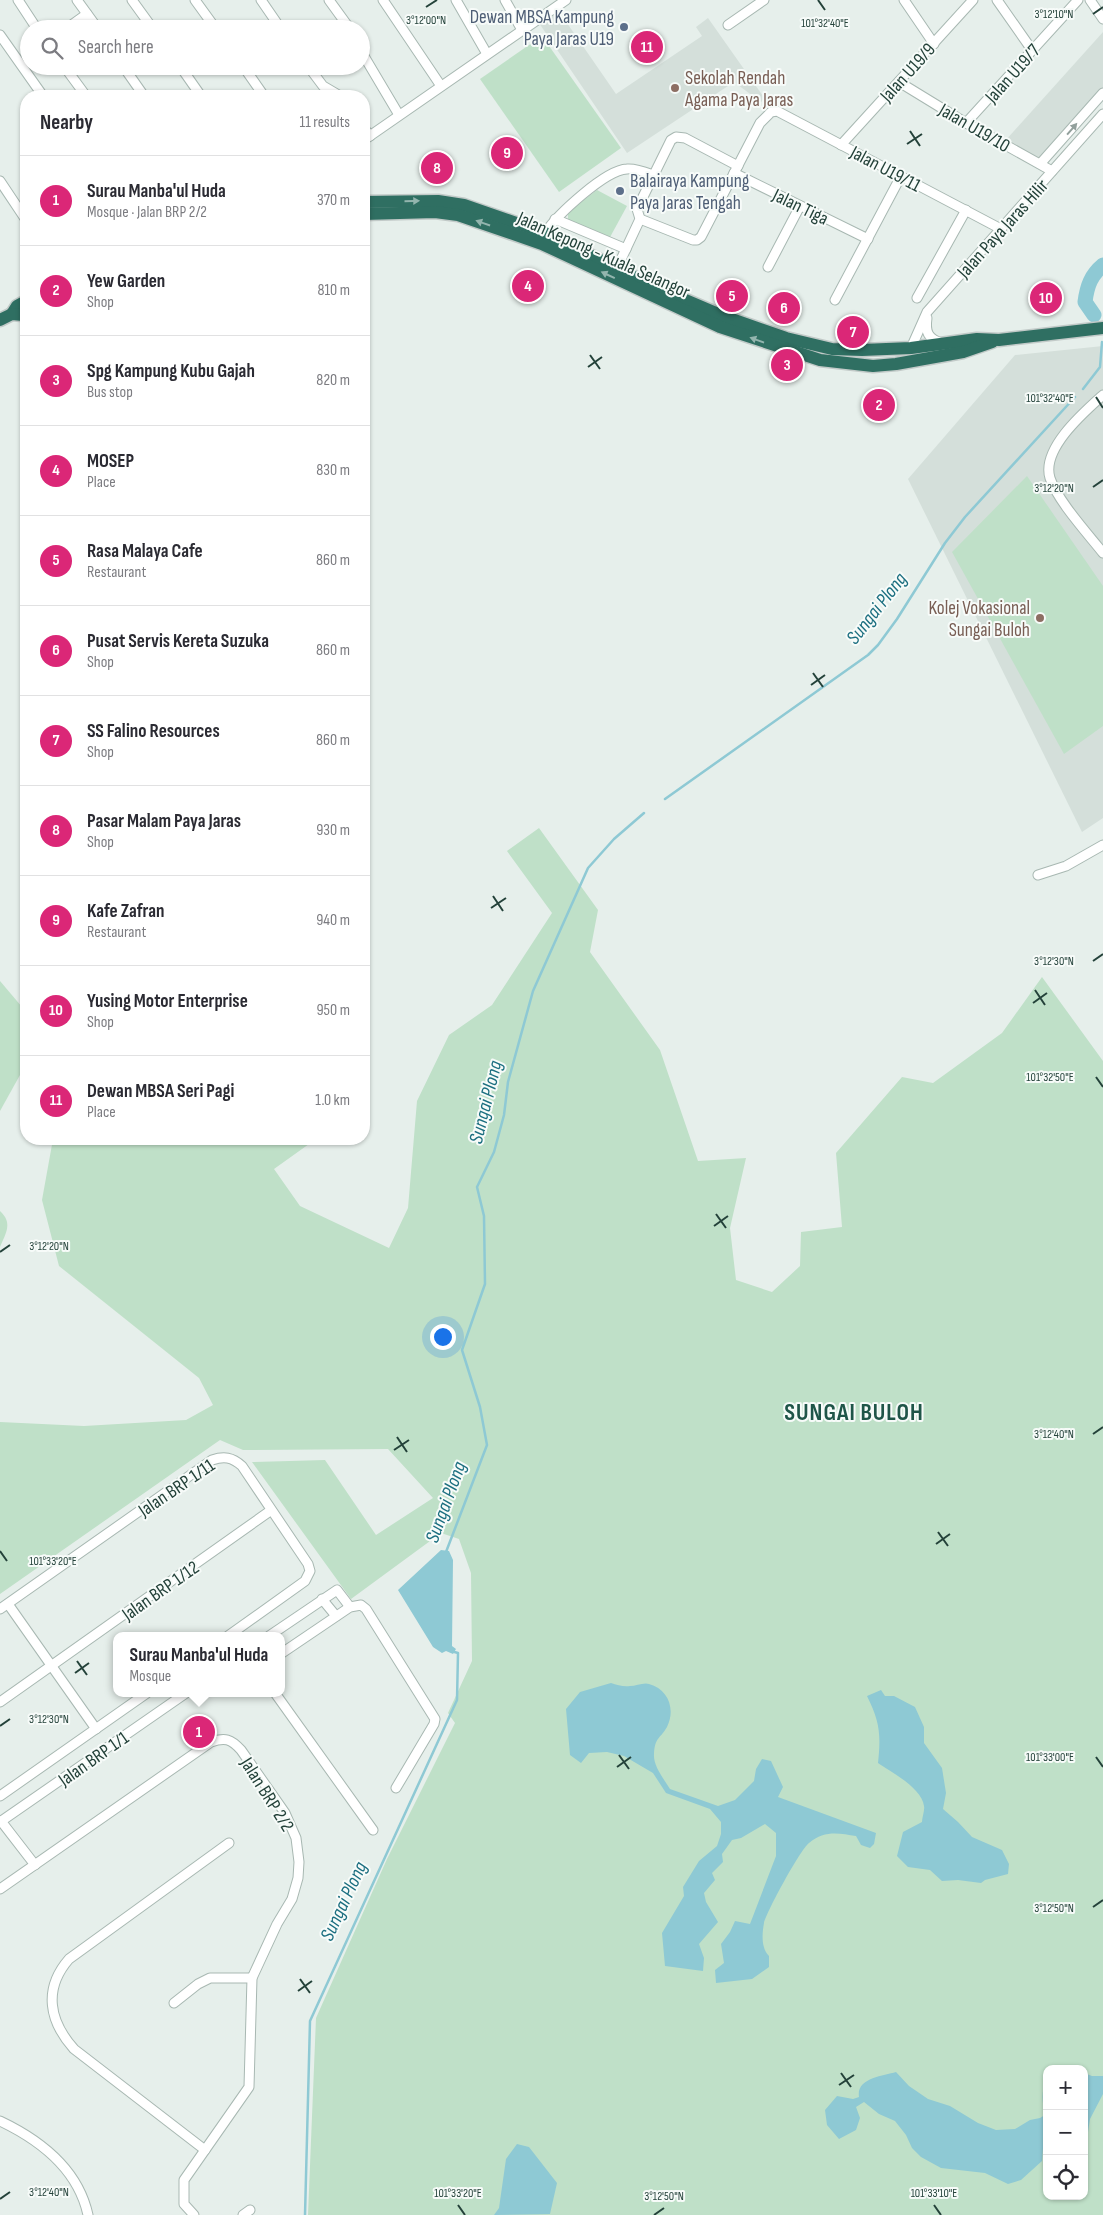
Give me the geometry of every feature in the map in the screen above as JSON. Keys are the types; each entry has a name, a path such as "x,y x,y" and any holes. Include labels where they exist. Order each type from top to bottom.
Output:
{"highway":[{"name":"Jalan Kepong - Kuala Selangor","path":"370,202 438,201 464,205 545,232 655,287 722,316 786,338 844,350 911,348 977,339 999,340 1103,328"},
{"name":"Jalan Kepong - Kuala Selangor","path":"370,214 435,212 458,215 542,244 720,327 820,360 873,366 963,352 999,340"},
{"path":"0,320 12,314 20,304"},
{"path":"12,314 20,315"},
{"path":"820,360 884,360 900,356 911,348 917,353 926,355 963,352"}],"street":[{"path":"18,0 32,20"},
{"path":"77,0 92,20"},
{"path":"132,0 146,20"},
{"path":"195,0 209,20"},
{"path":"261,0 275,20"},
{"path":"329,0 343,20"},
{"path":"383,0 441,86"},
{"path":"456,0 487,54"},
{"path":"505,0 522,30"},
{"path":"370,136 566,0"},
{"path":"728,25 764,0"},
{"path":"904,0 934,44"},
{"name":"Jalan U19/9","path":"841,145 973,0"},
{"path":"997,0 1032,50"},
{"name":"Jalan U19/7","path":"966,123 1078,0"},
{"path":"1090,0 1103,19"},
{"path":"79,20 88,14"},
{"path":"0,35 20,64"},
{"path":"370,66 399,115"},
{"path":"28,75 38,90"},
{"path":"71,75 82,90"},
{"path":"129,75 140,90"},
{"path":"186,75 197,90"},
{"path":"249,75 260,90"},
{"path":"315,75 323,86 330,90"},
{"name":"Jalan U19/10","path":"899,82 966,123 1052,171"},
{"path":"1040,164 1103,93"},
{"name":"Jalan U19/11","path":"736,170 760,123 771,112 782,113 1001,229"},
{"name":"Jalan Paya Jaras Hilir","path":"911,348 927,312 1103,114"},
{"name":"Jalan Tiga","path":"653,175 668,145 676,137 685,138 736,170 800,206 868,239"},
{"path":"545,232 566,208 613,173 627,169 653,175 637,209 640,219 617,268"},
{"path":"640,219 697,240 736,170"},
{"path":"835,300 901,176"},
{"path":"0,181 20,211"},
{"path":"768,267 800,206"},
{"path":"917,298 966,210"},
{"path":"555,219 626,249"},
{"path":"927,312 927,334 932,340 945,344"},
{"path":"1103,395 1067,430 1049,460 1050,477 1058,494 1103,553"},
{"path":"1038,875 1066,866 1103,844"},
{"name":"Jalan BRP 1/11","path":"0,1609 212,1460 221,1457 235,1459 242,1466 270,1511 308,1564 310,1571 305,1581 234,1632"},
{"name":"Jalan BRP 1/12","path":"0,1702 270,1511"},
{"path":"275,1632 337,1590 350,1607"},
{"path":"322,1599 336,1616"},
{"path":"8,1604 96,1729"},
{"path":"285,1651 350,1607 362,1605 366,1609 435,1719 434,1724 396,1788"},
{"path":"0,1796 141,1697"},
{"name":"Jalan BRP 1/1","path":"0,1822 180,1697"},
{"path":"278,1697 373,1830"},
{"name":"Jalan BRP 2/2","path":"0,1889 211,1742 220,1738 234,1742 264,1780 285,1813 296,1838 299,1862 298,1878 292,1899 277,1924 252,1978 249,2087 184,2180 184,2204 194,2215"},
{"path":"0,1822 35,1865"},
{"path":"204,2150 74,2049 58,2029 54,2018 53,1990 59,1970 69,1959 229,1843"},
{"path":"174,2003 198,1984 210,1978 252,1978"},
{"path":"0,2121 24,2133 54,2156 69,2172 82,2194 88,2215"}],"shaded area":[{"name":"Sekolah Rendah Agama Paya Jaras","path":"558,10 616,94 702,36 696,27 708,18 765,99 761,102 734,82 627,153 539,23"},
{"path":"1103,32 1103,89 1039,160 1005,141"},
{"name":"Kolej Vokasional Sungai Buloh","path":"1103,346 1103,818 1082,832 908,479 1015,355"}],"green space":[{"path":"542,36 621,148 559,192 480,79"},
{"path":"597,190 627,206 609,239 568,221 568,212"},
{"path":"1027,476 1103,586 1103,726 1064,754 952,552"},
{"path":"539,828 598,910 590,952 660,1050 698,1161 746,1158 730,1228 736,1280 772,1292 800,1266 801,1232 842,1227 836,1153 902,1077 933,1083 1002,1033 1042,977 1103,1061 1103,2215 308,2215 316,2018 387,1859 455,1723 448,1713 472,1661 471,1573 459,1539 441,1533 351,1599 252,1462 325,1460 376,1535 433,1498 388,1449 243,1450 220,1440 0,1594 0,1422 84,1426 186,1420 213,1405 199,1378 59,1266 42,1200 52,1145 308,1145 274,1169 300,1206 389,1248 408,1208 417,1101 449,1035 492,1005 552,913 507,851"},
{"path":"0,981 20,1005 20,1075 0,1111"},
{"path":"0,1211 4,1215 7,1228 0,1247"}],"water":[{"path":"441,1550 449,1551 453,1560 452,1646 456,1649 453,1654 446,1651 442,1653 433,1647 398,1590"},
{"path":"611,1683 625,1686 647,1684 661,1690 665,1695 670,1707 670,1720 657,1741 654,1759 659,1772 670,1789 718,1806 735,1800 754,1781 756,1769 762,1759 771,1761 783,1787 778,1797 876,1833 874,1844 870,1848 861,1845 856,1836 838,1833 820,1836 809,1843 784,1881 764,1923 763,1941 766,1953 769,1956 769,1967 752,1979 716,1983 715,1970 724,1963 721,1944 735,1921 750,1924 776,1856 776,1833 765,1824 741,1838 732,1840 722,1854 723,1862 712,1873 715,1880 704,1893 706,1902 718,1922 699,1944 704,1958 703,1971 665,1966 662,1933 684,1896 683,1887 699,1861 717,1846 721,1834 721,1822 710,1809 666,1793 653,1773 624,1756 607,1752 589,1753 581,1763 570,1755 566,1709 580,1692"},
{"path":"881,1690 885,1696 894,1696 915,1707 924,1727 924,1743 942,1768 946,1793 943,1809 972,1837 1002,1850 1009,1864 1008,1874 985,1880 981,1883 958,1880 942,1881 930,1870 908,1867 897,1856 903,1832 922,1822 924,1808 922,1799 912,1787 878,1763 877,1721 867,1696"},
{"path":"896,2072 909,2086 928,2099 950,2106 978,2123 996,2130 1015,2129 1030,2120 1043,2116 1042,2161 1021,2180 1008,2184 985,2173 941,2168 921,2157 912,2148 906,2135 895,2121 879,2114 864,2102 856,2107 860,2118 856,2130 839,2139 827,2125 825,2110 837,2096 853,2099 859,2097 859,2091 862,2086 871,2079"},
{"path":"1088,2074 1103,2076 1103,2094 1090,2119 1088,2132"},
{"path":"517,2144 529,2147 557,2183 550,2214 494,2215 499,2208 506,2159"}],"waterway":[{"name":"Sungai Plong","path":"1094,315 1085,302 1086,296 1088,286 1103,265"},
{"name":"Sungai Plong","path":"1083,389 1100,367 1102,342"},
{"name":"Sungai Plong","path":"665,799 868,655 878,645 897,619 945,543 965,517 1075,397"},
{"name":"Sungai Plong","path":"446,1552 487,1445 480,1407 462,1350 485,1284 484,1216 477,1187 494,1152 504,1115 508,1082 533,991 588,868 614,839 644,813"},
{"name":"Sungai Plong","path":"305,2215 310,2021 457,1700 458,1653 451,1651"}],"place":[{"name":"Dewan MBSA Kampung Paya Jaras U19","path":"624,27"},
{"name":"Dewan MBSA Seri Pagi","path":"647,47"},
{"name":"Sekolah Rendah Agama Paya Jaras","path":"675,88"},
{"name":"Kafe Zafran","path":"507,153"},
{"name":"Pasar Malam Paya Jaras","path":"437,168"},
{"name":"Balairaya Kampung Paya Jaras Tengah","path":"620,191"},
{"name":"MOSEP","path":"528,286"},
{"name":"Rasa Malaya Cafe","path":"732,296"},
{"name":"Yusing Motor Enterprise","path":"1046,298"},
{"name":"Pusat Servis Kereta Suzuka","path":"784,308"},
{"name":"SS Falino Resources","path":"853,332"},
{"name":"Spg Kampung Kubu Gajah","path":"787,365"},
{"name":"Yew Garden","path":"879,405"},
{"name":"Kolej Vokasional Sungai Buloh","path":"1040,618"},
{"name":"Surau Manba'ul Huda","path":"199,1732"}],"district":[{"name":"SUNGAI BULOH","path":"854,1412"}]}
